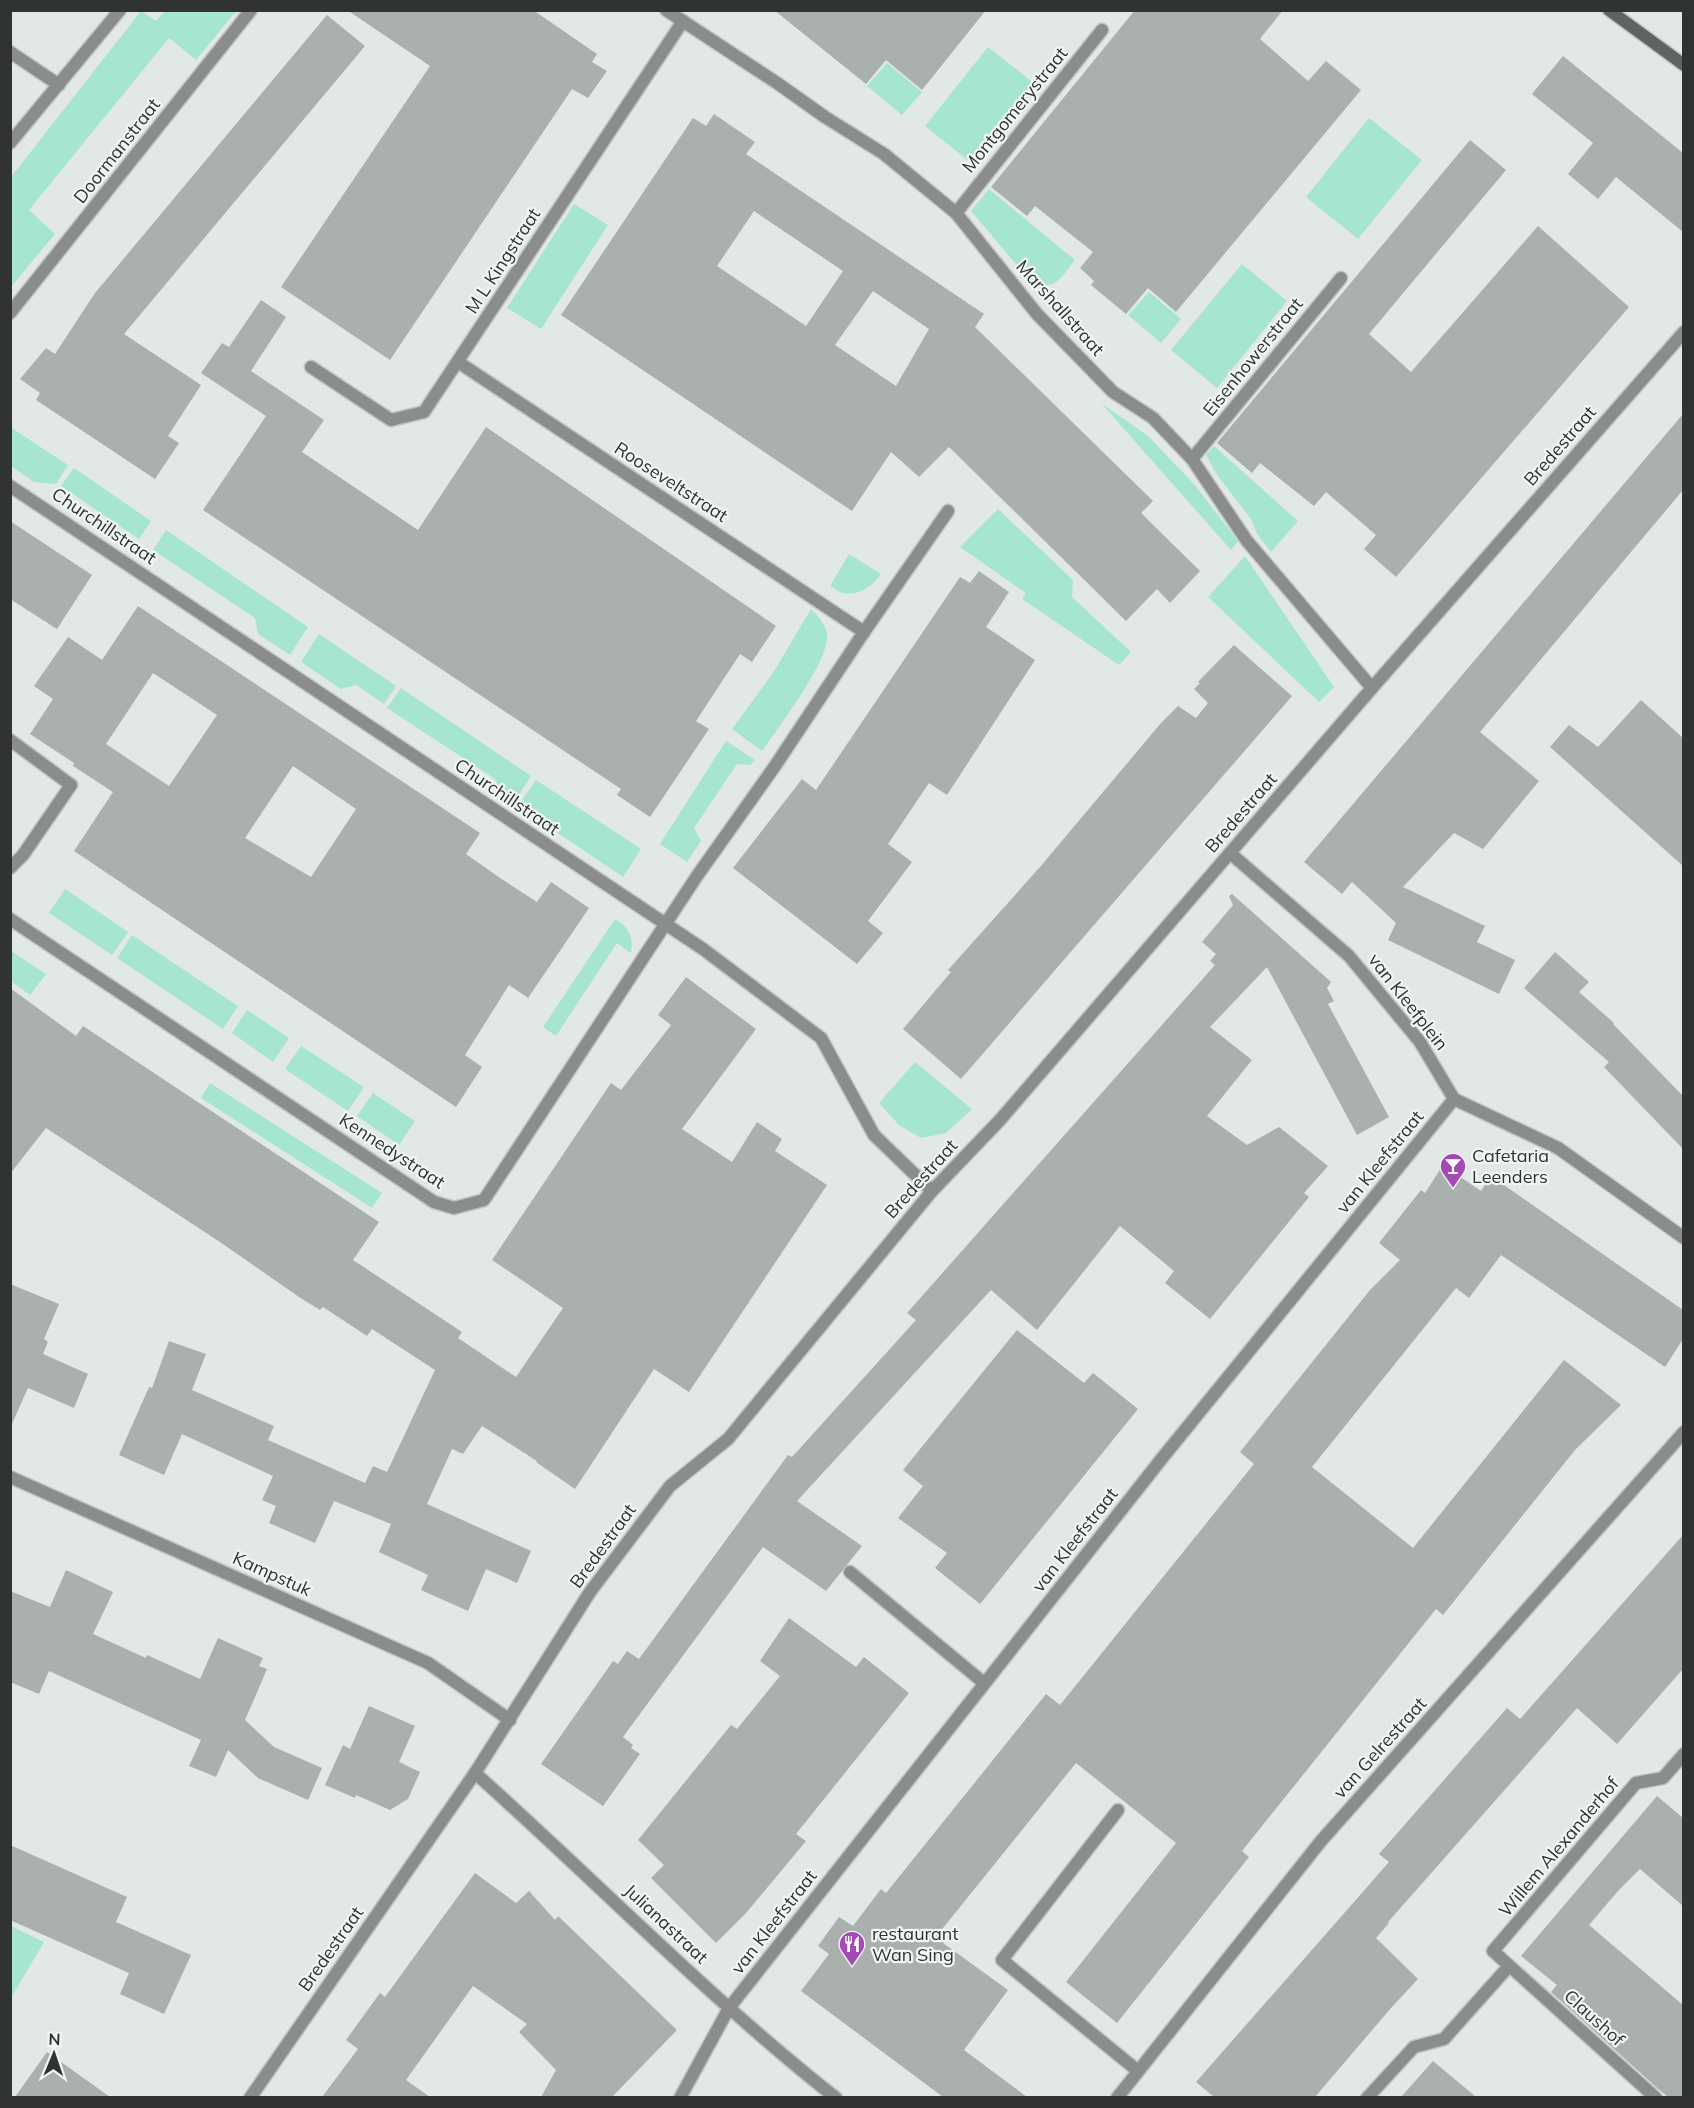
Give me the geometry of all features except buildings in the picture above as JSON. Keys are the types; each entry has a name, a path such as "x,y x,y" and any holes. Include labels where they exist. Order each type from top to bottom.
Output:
{"street":[{"path":"10,143 120,10"},
{"name":"Doormanstraat","path":"10,313 250,10"},
{"path":"1609,10 1683,65"},
{"name":"Marshallstraat","path":"667,11 884,154 956,213 1037,314 1060,338 1113,392 1153,418 1192,459 1268,568 1372,688"},
{"name":"M L Kingstraat","path":"311,367 391,420 424,412 683,21"},
{"name":"Montgomerystraat","path":"956,213 1102,30"},
{"path":"10,52 59,85"},
{"name":"Eisenhowerstraat","path":"1192,459 1341,278"},
{"name":"Bredestraat","path":"250,2097 475,1773 591,1592 670,1486 729,1439 932,1191 1000,1120 1372,688 1683,332"},
{"name":"Rooseveltstraat","path":"458,362 864,632"},
{"name":"Churchillstraat","path":"10,486 703,949 821,1038 874,1135 932,1191"},
{"path":"666,924 948,512"},
{"path":"10,740 71,785 23,855 10,868"},
{"name":"van Kleefplein","path":"1230,853 1350,956 1420,1042 1454,1099"},
{"name":"Kennedystraat","path":"10,919 434,1202 454,1208 484,1200 666,924"},
{"path":"1454,1099 1558,1148 1683,1238"},
{"name":"van Kleefstraat","path":"680,2097 729,2008 1177,1440 1454,1099"},
{"name":"van Gelrestraat","path":"1117,2097 1321,1841 1683,1432"},
{"name":"Kampstuk","path":"10,1477 428,1663 510,1720"},
{"path":"850,1572 984,1683"},
{"name":"Willem Alexanderhof","path":"1493,1951 1636,1783 1663,1778 1683,1754"},
{"name":"Julianastraat","path":"475,1773 544,1834 729,2008 786,2058 836,2097"},
{"path":"1118,1810 1002,1960 1138,2071"},
{"name":"Claushof","path":"1493,1951 1656,2097"},
{"path":"1367,2097 1414,2047 1444,2038 1509,1966"}],"green space":[{"path":"141,11 156,21 165,11 236,11 196,60 169,38 29,210 55,234 11,287 11,177"},
{"path":"988,47 1035,84 971,163 925,126"},
{"path":"887,63 922,92 902,115 867,86"},
{"path":"1369,118 1422,160 1358,239 1306,197"},
{"path":"989,189 1075,260 1058,281 1048,285 1033,284 971,211"},
{"path":"574,204 608,225 541,329 507,308"},
{"path":"1242,264 1287,301 1217,388 1171,350"},
{"path":"1149,292 1181,319 1161,343 1128,315"},
{"path":"1101,403 1148,436 1194,484 1238,541 1231,550"},
{"path":"10,427 68,465 56,484 34,482 11,466"},
{"path":"1214,446 1298,521 1271,552 1257,534 1251,519 1217,475 1206,455"},
{"path":"74,468 151,521 139,539 61,486"},
{"path":"998,509 1073,580 1072,597 1131,652 1119,665 1022,599 1026,593 960,547"},
{"path":"166,530 308,627 290,655 258,634 255,618 153,550"},
{"path":"849,554 881,574 865,589 849,594 830,586"},
{"path":"1245,556 1334,687 1319,702 1208,597"},
{"path":"811,609 821,620 827,632 824,653 799,697 762,751 732,729 773,673"},
{"path":"319,634 396,686 384,704 356,685 341,689 301,662"},
{"path":"401,688 531,776 513,804 502,796 495,779 387,708"},
{"path":"726,741 755,760 750,765 737,764 694,828 701,841 687,862 660,844"},
{"path":"536,780 641,849 623,877 518,806"},
{"path":"65,889 128,932 112,955 49,913"},
{"path":"615,919 624,925 629,933 632,942 631,953 617,943 556,1036 543,1027"},
{"path":"132,935 238,1006 223,1029 117,958"},
{"path":"11,951 46,974 30,995 11,981"},
{"path":"247,1010 289,1038 273,1062 232,1033"},
{"path":"301,1046 364,1087 348,1111 285,1069"},
{"path":"915,1062 972,1109 946,1133 921,1138 899,1125 879,1103"},
{"path":"210,1083 382,1193 372,1208 201,1098"},
{"path":"373,1093 415,1121 399,1145 357,1116"},
{"path":"11,1926 44,1942 11,1998"}],"place":[{"name":"Cafetaria Leenders","path":"1453,1189"},
{"name":"restaurant Wan Sing","path":"852,1967"}]}
